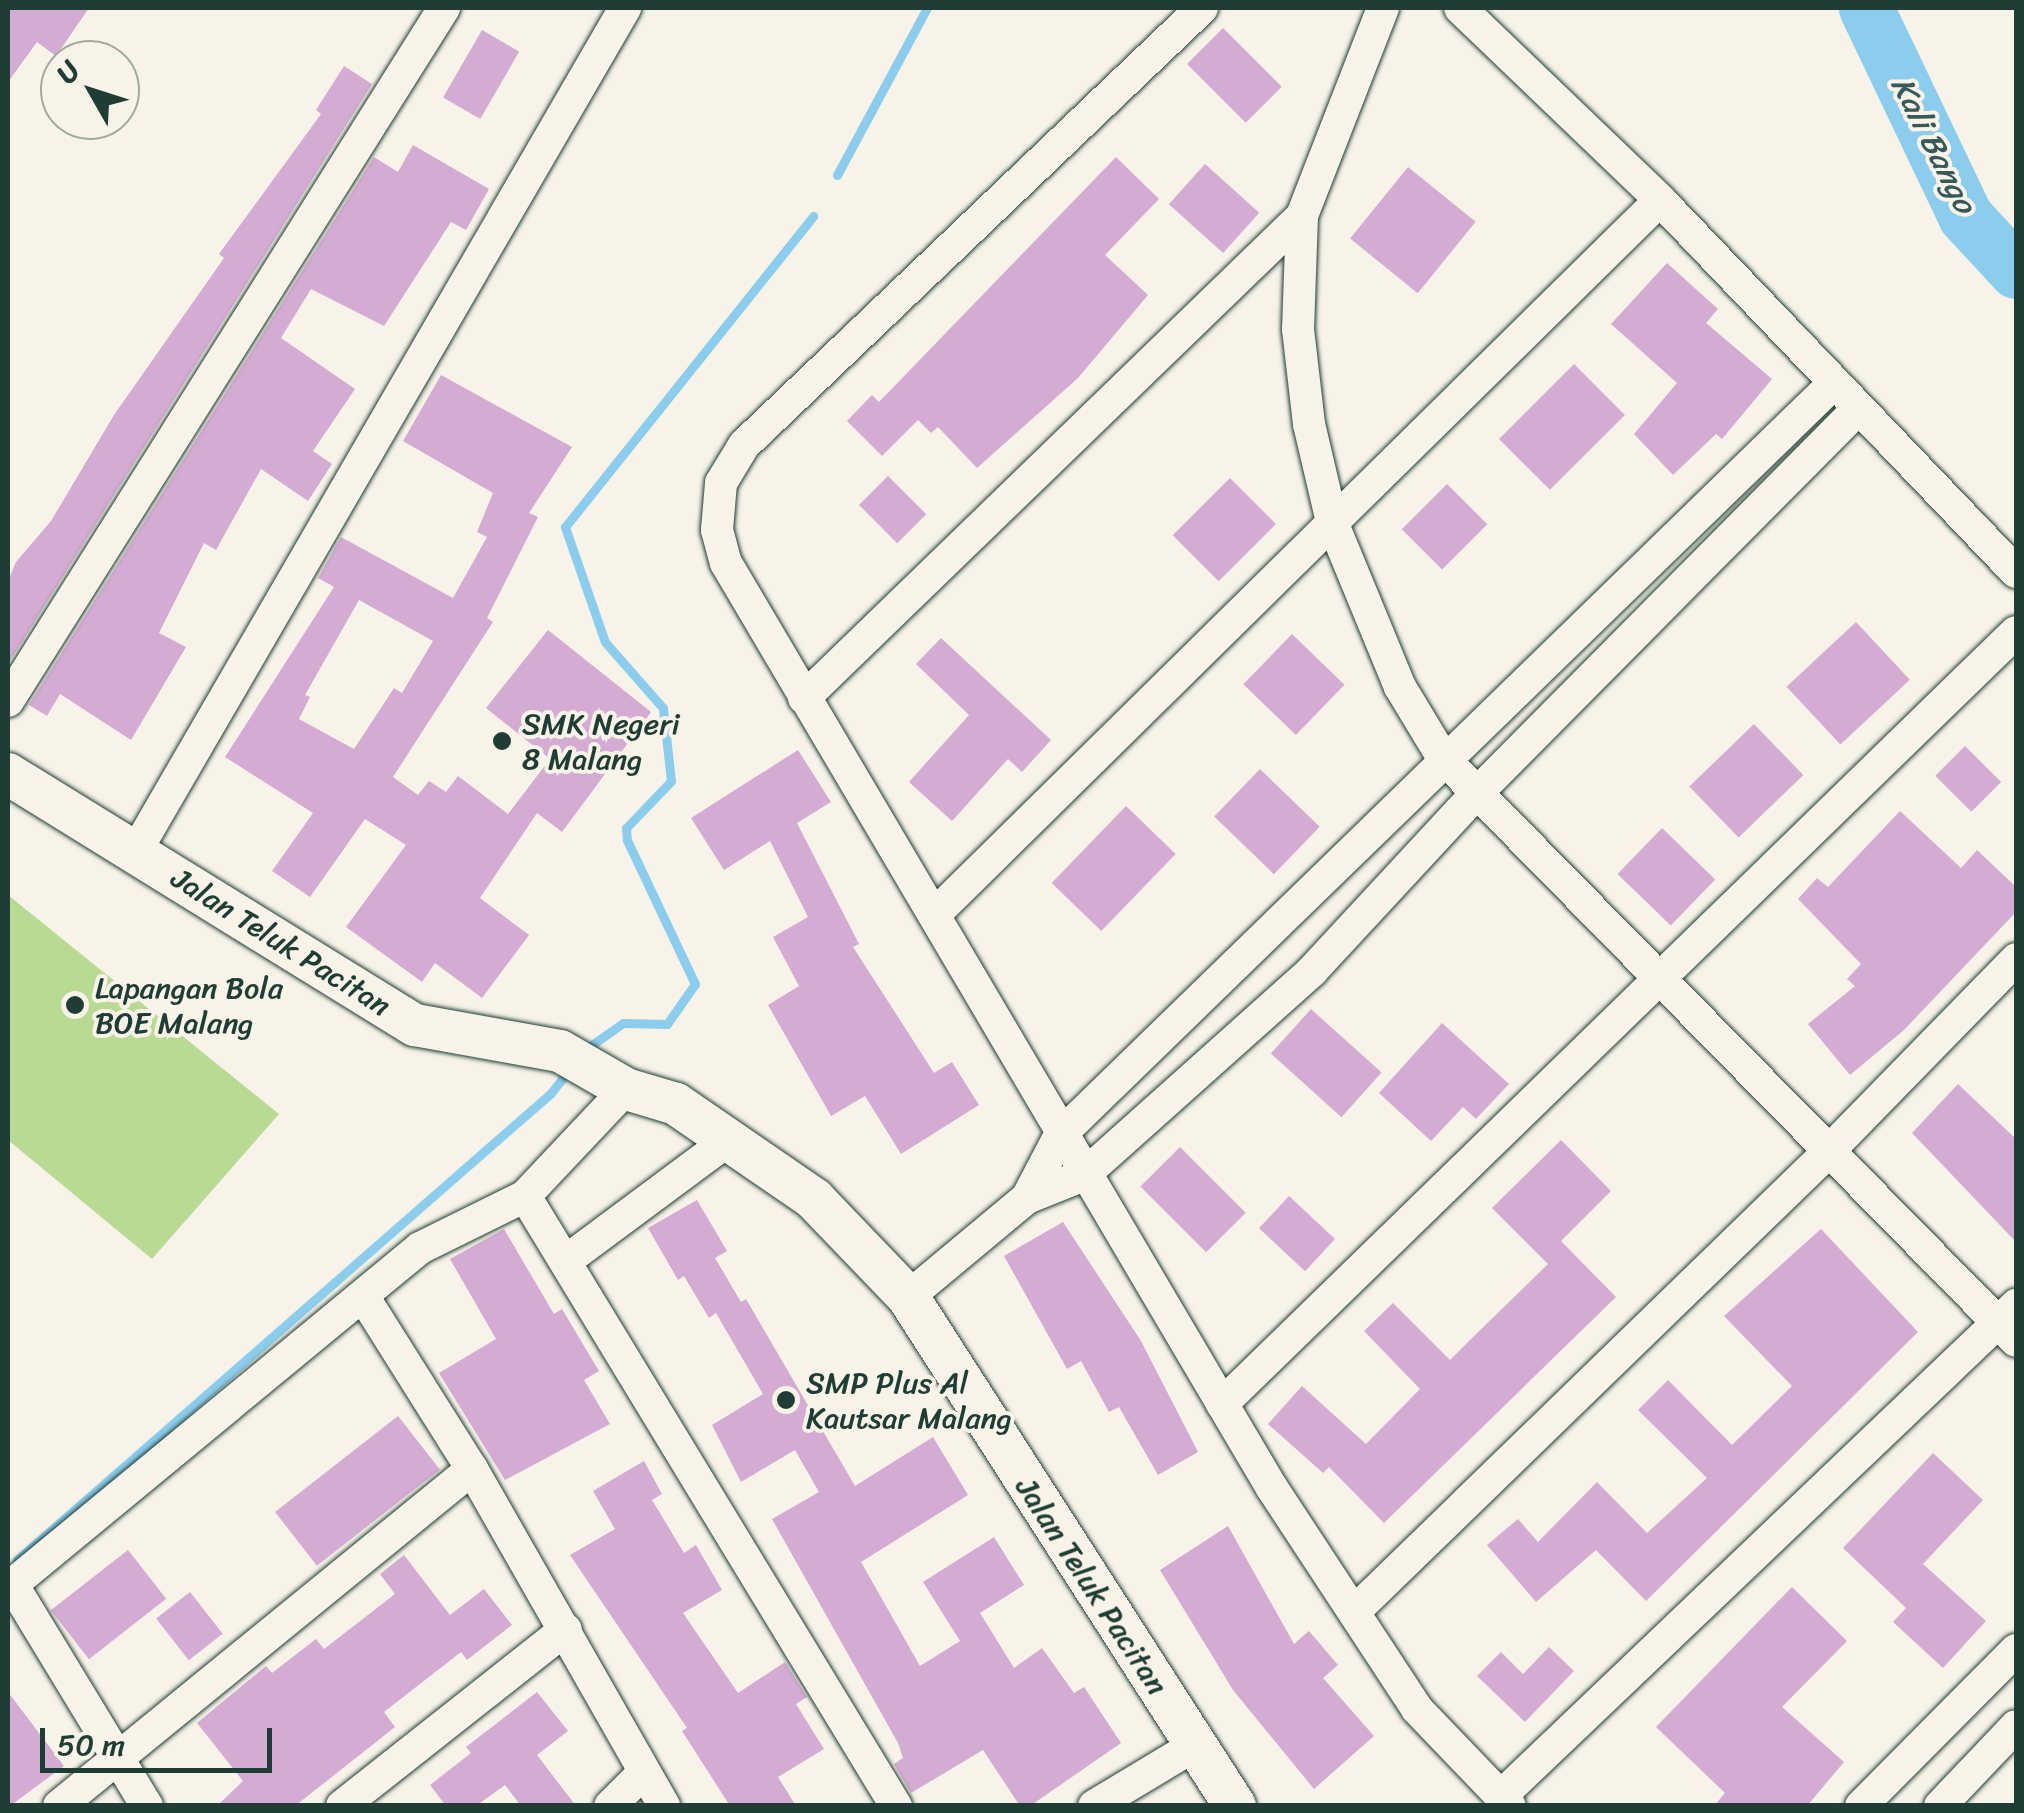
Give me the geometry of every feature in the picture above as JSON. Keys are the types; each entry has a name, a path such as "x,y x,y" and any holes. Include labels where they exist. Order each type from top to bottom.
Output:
{"street":[{"path":"8,701 444,8"},
{"path":"136,851 625,8"},
{"path":"1202,8 730,464 717,504 726,564 936,913 1060,1135 1222,1404 1417,1710 1506,1801 2011,1323 1826,1154 1443,758 1400,687 1332,522 1309,424 1298,329 1302,216 1384,8"},
{"path":"1460,8 1660,200 2016,572"},
{"path":"936,913 1660,200"},
{"path":"804,698 1302,216"},
{"path":"1028,1198 1060,1135 1443,758 1833,384"},
{"path":"908,1297 1028,1198 1084,1175 1312,972 1478,792 1858,409"},
{"path":"1222,1404 2016,632"},
{"name":"Jalan Teluk Pacitan","path":"8,774 415,1025 562,1062 626,1090 676,1104 731,1138 814,1199 908,1297 1234,1806"},
{"path":"1356,1610 1826,1154 2016,959"},
{"path":"147,1806 10,1586 420,1248 524,1196 626,1090"},
{"path":"566,1260 731,1138"},
{"path":"524,1196 896,1806"},
{"path":"362,1296 472,1468 664,1806"},
{"path":"59,1806 472,1468"},
{"path":"342,1806 566,1629"},
{"path":"1861,1806 2016,1650"},
{"path":"1940,1806 2016,1726"},
{"path":"1094,1806 1194,1746"},
{"path":"610,1806 643,1772"}],"green space":[{"name":"Lapangan Bola BOE Malang","path":"8,895 279,1114 152,1259 8,1140"}],"building":[{"path":"8,8 89,8 67,40 37,42 8,82"},
{"path":"1223,28 1282,87 1246,123 1187,64"},
{"path":"482,30 519,51 480,119 443,98"},
{"path":"344,66 372,84 8,664 8,581 16,562 51,521 114,415 224,258 219,254 321,114 316,110"},
{"path":"413,145 489,189 466,230 451,222 384,326 311,289 281,338 355,389 313,451 332,464 308,501 261,469 216,550 204,543 159,633 186,647 131,740 60,694 47,716 29,705 374,157 398,172"},
{"path":"1116,157 1159,199 1105,255 1148,295 1078,378 977,468 938,427 931,433 918,420 882,456 847,421 872,395 879,402"},
{"path":"1205,164 1259,213 1223,253 1169,204"},
{"path":"1408,167 1476,222 1418,293 1350,238"},
{"path":"1667,263 1718,309 1706,323 1772,379 1722,439 1716,434 1673,475 1634,434 1677,383 1611,324"},
{"path":"1574,364 1625,415 1550,490 1499,439"},
{"path":"441,375 572,447 529,513 538,517 487,618 493,622 393,777 418,795 429,781 446,792 458,776 508,814 550,759 486,708 548,630 651,712 562,832 537,813 480,898 529,935 482,998 435,963 422,982 346,927 406,845 365,819 310,897 272,871 313,813 225,757 334,587 318,578 341,537 453,598 487,537 477,532 493,493 403,441","holes":["359,600 433,641 402,693 394,688 354,749 299,719 310,697 305,695"]},
{"path":"888,476 926,514 897,543 859,505"},
{"path":"1230,478 1276,524 1219,581 1173,535"},
{"path":"1447,484 1487,524 1442,570 1402,529"},
{"path":"1856,622 1910,680 1840,745 1787,687"},
{"path":"1292,634 1345,685 1296,735 1243,684"},
{"path":"941,638 1051,740 1022,772 1008,759 952,821 909,782 969,715 916,664"},
{"path":"1754,724 1803,775 1739,838 1689,787"},
{"path":"1965,746 2001,782 1971,812 1935,776"},
{"path":"798,750 831,802 797,823 859,944 853,947 934,1073 952,1062 979,1105 901,1154 865,1096 831,1116 768,1005 799,986 773,937 808,917 770,841 724,870 691,818"},
{"path":"1260,769 1320,827 1274,874 1214,816"},
{"path":"1126,806 1176,854 1101,931 1052,883"},
{"path":"1900,811 1961,868 1977,850 2016,887 2016,912 1904,1030 1850,1075 1808,1024 1855,986 1847,979 1861,964 1798,899 1817,878 1828,887"},
{"path":"1662,828 1715,879 1671,925 1618,874"},
{"path":"1311,1009 1382,1073 1341,1117 1271,1054"},
{"path":"1442,1023 1509,1084 1476,1119 1463,1107 1431,1141 1379,1093"},
{"path":"1958,1084 2016,1139 2016,1242 1912,1133"},
{"path":"1561,1140 1611,1191 1561,1241 1616,1297 1384,1523 1329,1467 1323,1473 1268,1424 1302,1386 1366,1444 1420,1389 1364,1331 1393,1303 1450,1360 1548,1264 1492,1208"},
{"path":"1180,1147 1246,1213 1206,1252 1140,1187"},
{"path":"1289,1196 1335,1239 1305,1271 1259,1228"},
{"path":"697,1200 727,1251 715,1258 741,1302 746,1299 855,1486 933,1437 968,1495 861,1562 920,1666 960,1641 923,1582 994,1537 1024,1585 980,1613 1014,1668 1042,1648 1074,1693 1084,1687 1121,1743 1030,1806 1020,1806 983,1750 911,1793 894,1764 903,1758 898,1743 772,1519 819,1492 795,1450 741,1482 712,1425 763,1394 716,1313 709,1318 684,1276 678,1280 648,1228"},
{"path":"1063,1222 1141,1341 1198,1452 1158,1475 1119,1407 1109,1412 1081,1361 1067,1369 1004,1256"},
{"path":"504,1229 554,1314 562,1309 599,1371 584,1380 610,1424 505,1480 439,1373 496,1339 450,1259"},
{"path":"1821,1229 1918,1332 1646,1601 1596,1550 1536,1602 1487,1545 1518,1519 1538,1542 1597,1482 1647,1533 1707,1478 1638,1410 1668,1380 1732,1445 1792,1386 1724,1316"},
{"path":"398,1416 440,1470 317,1566 275,1512"},
{"path":"1933,1453 1983,1500 1923,1564 1986,1621 1943,1668 1893,1622 1906,1608 1843,1548"},
{"path":"644,1461 662,1494 652,1500 684,1553 696,1545 722,1590 683,1613 738,1693 785,1662 807,1697 796,1704 824,1749 778,1777 796,1806 730,1806 682,1731 687,1728 570,1555 615,1529 593,1491"},
{"path":"1228,1526 1294,1644 1309,1631 1338,1665 1323,1678 1374,1736 1314,1789 1233,1690 1160,1570"},
{"path":"128,1550 166,1599 89,1659 51,1610"},
{"path":"404,1555 450,1615 484,1589 512,1625 467,1660 461,1652 384,1712 395,1727 295,1806 217,1806 243,1781 197,1723 266,1666 272,1673 316,1639 324,1649 395,1594 380,1574"},
{"path":"1792,1587 1847,1641 1782,1707 1844,1762 1807,1806 1714,1806 1725,1793 1656,1727"},
{"path":"190,1592 223,1634 189,1660 156,1618"},
{"path":"1549,1647 1574,1671 1525,1722 1477,1676 1501,1652 1523,1674"},
{"path":"8,1692 64,1766 10,1806 8,1806"},
{"path":"537,1692 568,1731 537,1755 576,1806 521,1806 505,1785 476,1806 446,1806 430,1785 471,1753 466,1747"}],"waterway":[{"path":"837,175 927,8"},
{"name":"Kali Bango","path":"1866,8 1965,216 2016,271"},
{"path":"586,1049 623,1023 667,1024 695,984 627,840 626,828 671,781 663,708 605,642 565,527 813,216"},
{"path":"17,1560 551,1093 570,1069"}],"place":[{"name":"SMK Negeri 8 Malang","path":"502,741"},
{"name":"Lapangan Bola BOE Malang","path":"75,1005"},
{"name":"SMP Plus Al Kautsar Malang","path":"786,1400"}]}
